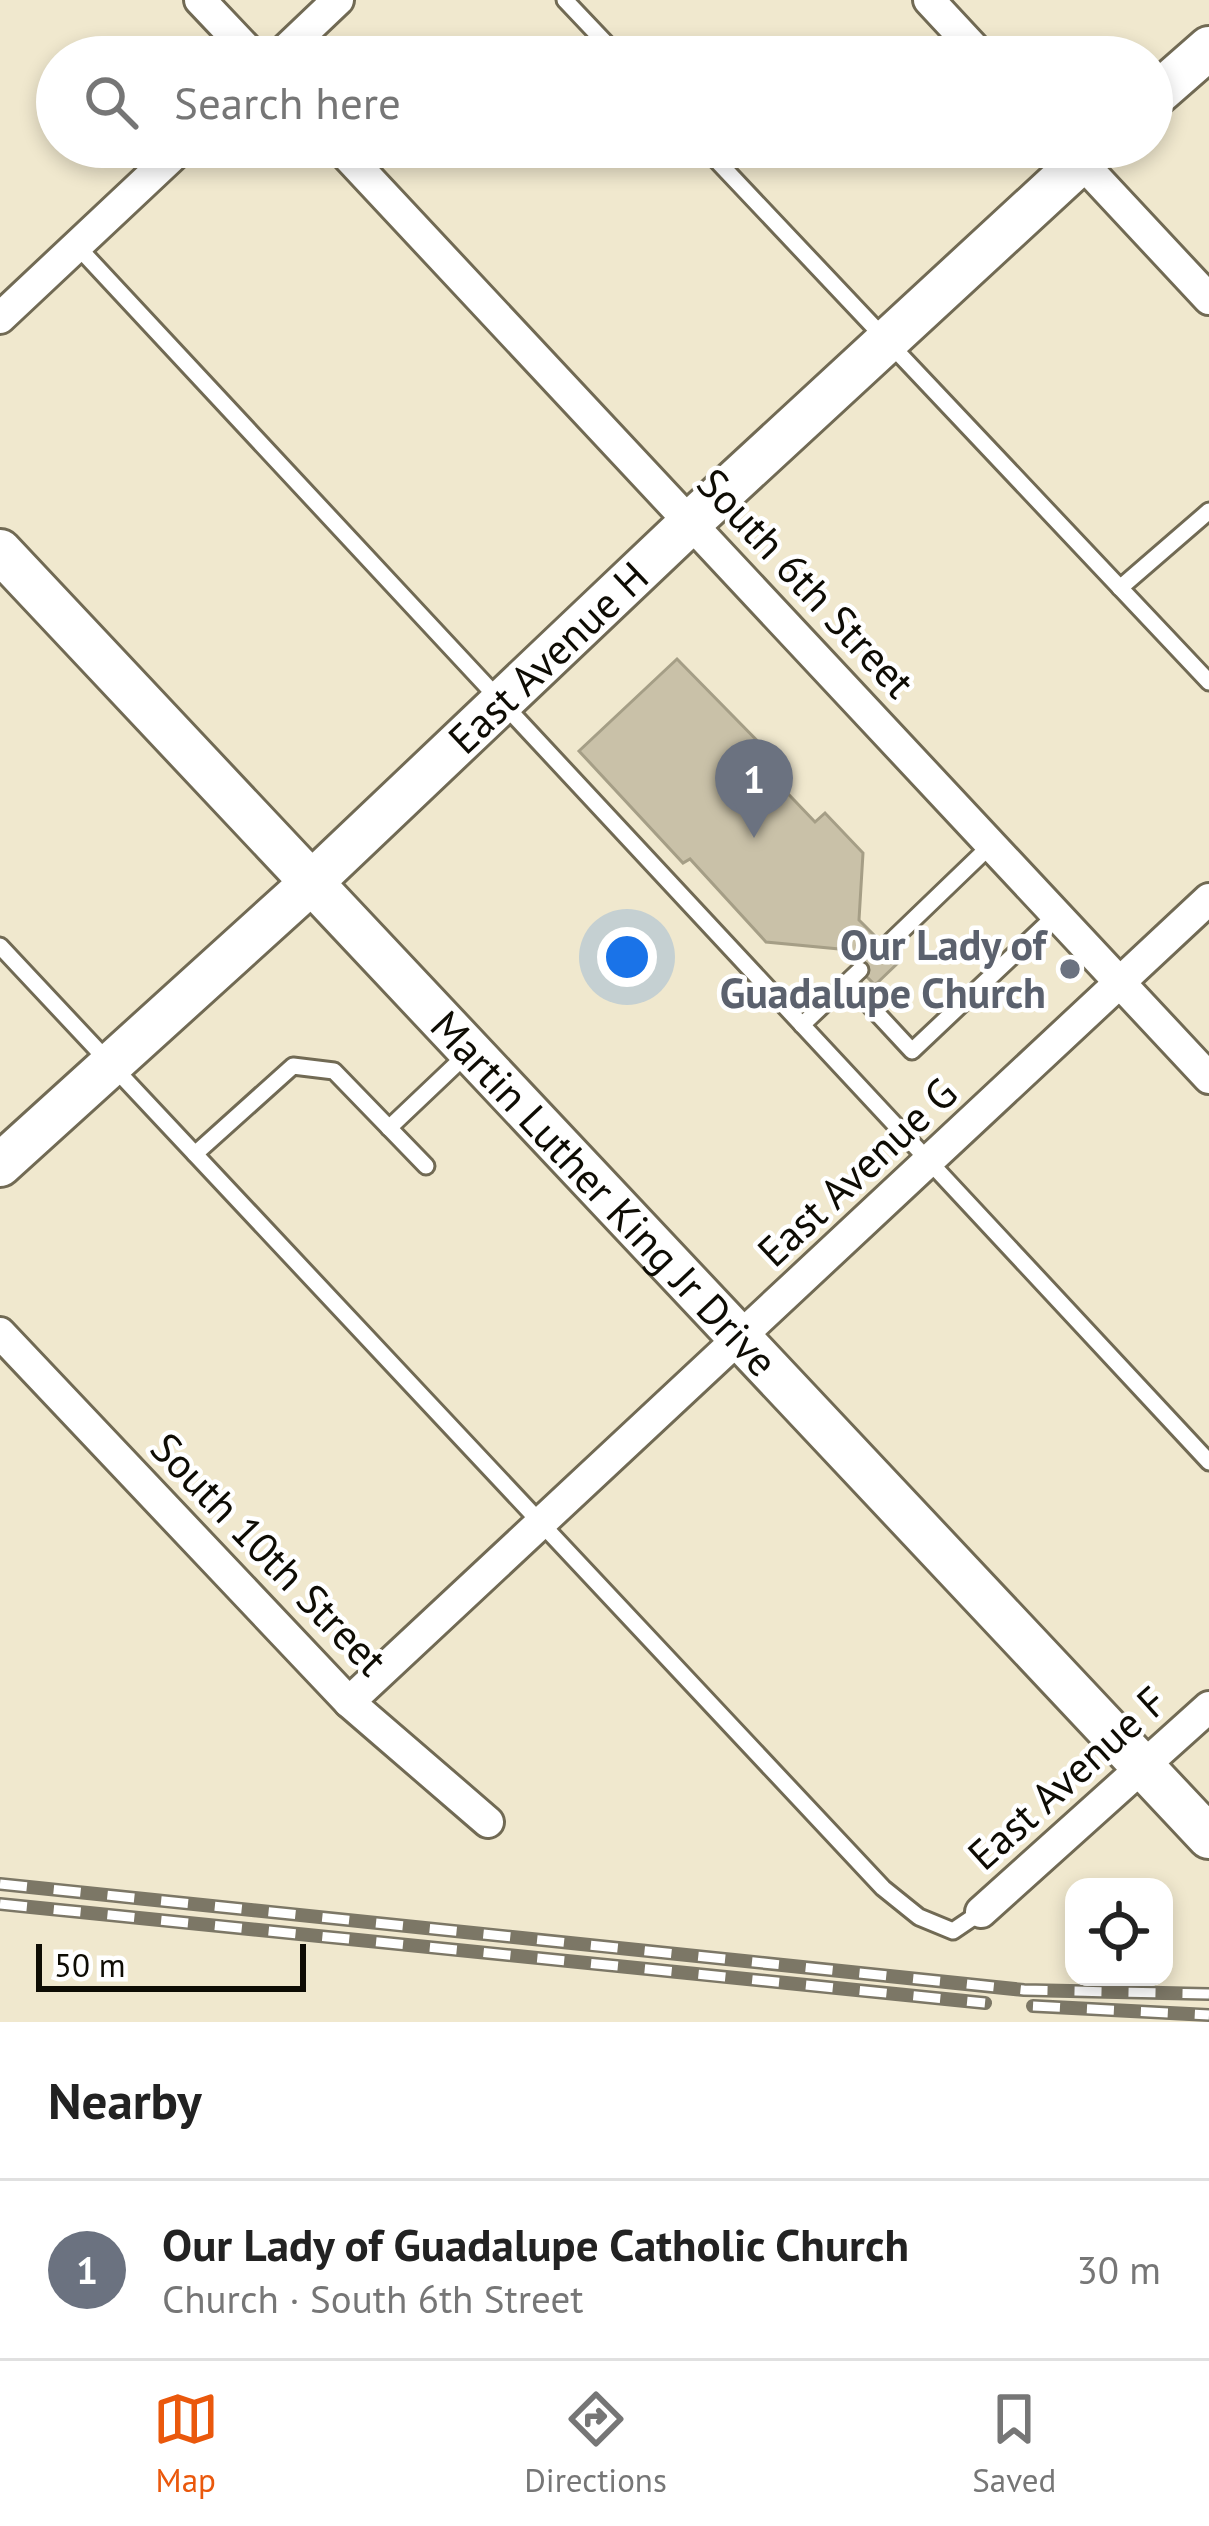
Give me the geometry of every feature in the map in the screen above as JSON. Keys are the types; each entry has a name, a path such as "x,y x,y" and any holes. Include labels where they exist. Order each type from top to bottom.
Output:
{"main road":[{"path":"1173,80 1209,48"},
{"name":"East Avenue H","path":"0,1165 311,883 1065,168"},
{"name":"Martin Luther King Jr Drive","path":"0,551 1209,1837"}],"street":[{"path":"200,0 234,36"},
{"path":"300,36 338,0"},
{"path":"929,0 962,36"},
{"path":"0,318 160,168"},
{"name":"South 6th Street","path":"359,168 1209,1078"},
{"path":"1095,168 1209,299"},
{"name":"East Avenue G","path":"350,1702 1209,899"},
{"name":"South 10th Street","path":"0,1333 350,1702 488,1822"},
{"name":"East Avenue F","path":"981,1912 1209,1706"}],"lane":[{"path":"565,0 599,36"},
{"path":"724,168 1209,682"},
{"path":"77,246 1209,1462"},
{"path":"1120,588 1209,511"},
{"path":"1194,524 1209,541"},
{"path":"885,947 991,845"},
{"path":"802,1025 854,976 912,1051 1056,915"},
{"path":"0,946 884,1888 919,1917 952,1931 981,1912"},
{"path":"389,1128 470,1051"},
{"path":"195,1154 293,1066 334,1071 426,1166"}],"building":[{"path":"677,659 785,769 774,779 815,822 825,813 863,853 859,920 900,961 875,985 839,949 766,942 690,859 683,863 579,751"}],"railway":[{"path":"0,1884 1024,1990 1209,1994"},
{"path":"0,1904 985,2003"},
{"path":"1033,2006 1209,2015"}],"place":[{"name":"Our Lady of Guadalupe Catholic Church","path":"754,838"},
{"name":"Our Lady of Guadalupe Church","path":"1070,969"}]}
